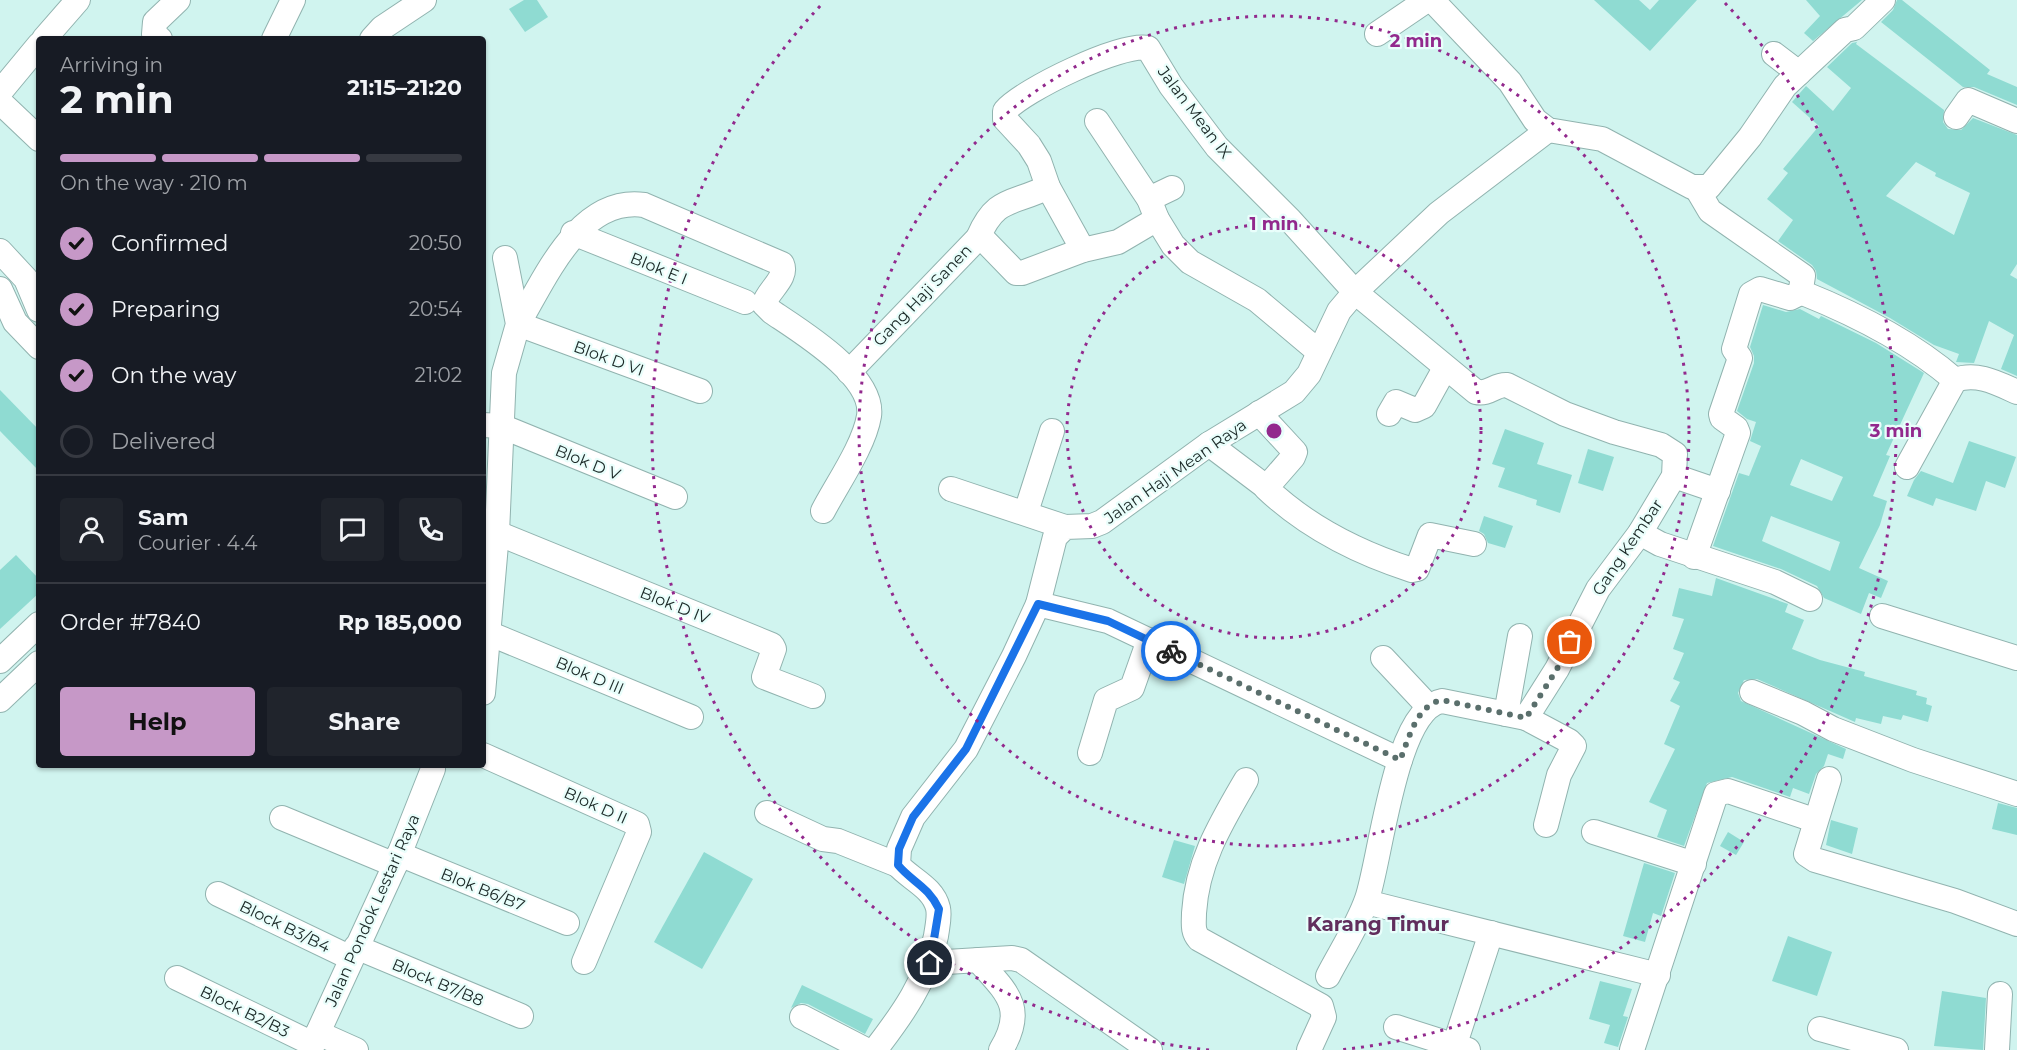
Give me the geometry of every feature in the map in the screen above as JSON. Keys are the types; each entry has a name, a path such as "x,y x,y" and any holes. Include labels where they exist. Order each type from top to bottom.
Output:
{"street":[{"path":"156,36 154,34 155,22 178,0"},
{"path":"278,36 293,0"},
{"path":"375,36 382,28 424,0"},
{"path":"1377,34 1427,0"},
{"path":"1432,0 1510,82 1535,120 1548,130 1602,139 1697,189 1710,211 1803,276 1802,292"},
{"path":"1697,189 1709,187 1750,136 1785,86 1845,30 1854,28 1883,0"},
{"path":"46,36 63,5"},
{"name":"Jalan Mean IX","path":"1048,187 1039,161 1029,145 1005,119 1005,111 1071,70 1101,57 1144,47 1151,51 1171,86 1217,147 1290,220 1360,297 1445,368 1476,392 1485,393 1497,386 1507,385 1565,414 1614,432 1661,445 1674,465"},
{"path":"0,92 36,49"},
{"path":"1774,54 1799,74"},
{"path":"1956,117 1968,100 2017,122"},
{"path":"0,102 36,136"},
{"path":"1097,122 1153,209 1173,245 1190,262 1257,300 1319,352"},
{"name":"Jalan Haji Mean Raya","path":"1065,527 1092,526 1102,522 1209,444 1294,392 1309,374 1339,310 1360,297 1439,213 1548,130"},
{"path":"978,238 988,216 999,206 1048,187 1083,250"},
{"name":"Gang Haji Sanen","path":"849,372 978,238 1016,273 1042,264 1060,261 1083,250 1130,238 1172,188"},
{"path":"486,657 497,533 492,425 518,324 573,233 589,220 620,206 634,203 644,205 771,257 782,264 784,269 780,279 766,295 764,304 772,312 831,352 849,372 865,398 869,413 866,429 823,511"},
{"name":"Blok E I","path":"573,233 745,302"},
{"path":"0,251 32,278 36,297"},
{"path":"505,258 518,324"},
{"path":"32,278 0,288 15,322 36,344"},
{"path":"1694,557 1738,433 1736,428 1720,414 1740,358 1734,349 1751,294 1760,289 1790,298 1802,292 1842,308 1928,356 1955,380"},
{"path":"15,322 36,313"},
{"name":"Blok D VI","path":"518,324 700,392"},
{"path":"1389,414 1396,402 1415,410 1424,406 1445,368"},
{"path":"1955,380 1971,377 1989,380 2017,392"},
{"path":"1907,467 1955,380"},
{"path":"1259,413 1295,452 1266,487"},
{"name":"Blok D V","path":"492,425 675,498"},
{"path":"1026,512 1052,431"},
{"path":"1209,444 1266,487 1287,509 1314,527 1412,570 1417,569 1430,535 1474,544"},
{"path":"1674,465 1718,491"},
{"name":"Gang Kembar","path":"1516,716 1557,669 1598,589 1640,533 1674,465"},
{"path":"898,865 899,849 913,817 966,749 1038,604 1055,537 1065,527 1026,512 951,489"},
{"name":"Blok D IV","path":"497,533 772,645 774,649 764,677 813,696"},
{"path":"1640,533 1660,544 1694,557 1775,582 1810,599"},
{"path":"1038,604 1108,621 1400,760"},
{"path":"1882,616 2017,658"},
{"path":"0,661 36,627"},
{"name":"Blok D III","path":"488,633 692,717"},
{"path":"1516,716 1520,636"},
{"path":"1090,753 1106,700 1132,688 1149,640"},
{"path":"1383,658 1428,706"},
{"path":"0,700 36,666"},
{"path":"1752,692 1803,713 1833,729 1913,760 2015,786"},
{"path":"1328,976 1368,898 1400,760 1422,712 1428,706 1442,700 1516,716 1569,741 1574,746 1559,775 1546,825"},
{"name":"Blok D II","path":"486,756 636,824 639,828 584,962"},
{"name":"Jalan Pondok Lestari Raya","path":"313,1042 397,860 433,768"},
{"path":"1829,779 1814,820 1806,854 1815,860 1955,901 2017,924"},
{"path":"1246,780 1212,839 1203,863 1195,894 1194,934 1198,939 1277,981 1324,1010 1324,1017 1309,1050"},
{"path":"1632,1050 1716,794 1721,791 1814,820"},
{"path":"767,813 823,839 843,842 898,865 905,873 920,882 939,909 930,963 900,1018 875,1050"},
{"name":"Blok B6/B7","path":"282,818 567,923"},
{"path":"1594,832 1694,864"},
{"name":"Block B3/B4","path":"218,894 353,953"},
{"path":"1368,898 1374,904 1658,975"},
{"path":"1396,1027 1458,1049 1491,933"},
{"name":"Block B7/B8","path":"353,953 521,1016"},
{"path":"930,963 1012,958 1021,960 1150,1050"},
{"path":"978,960 1010,998 1013,1008 1010,1035 1001,1050"},
{"name":"Block B2/B3","path":"177,978 313,1042 356,1050"},
{"path":"1997,1050 2000,994"},
{"path":"802,1017 866,1050"},
{"path":"1820,1029 1896,1050"}],"building":[{"path":"524,0 537,0 548,17 525,32 509,9"},
{"path":"1594,0 1639,0 1650,10 1659,0 1697,0 1650,51"},
{"path":"1806,0 1862,0 1813,41 1804,33 1820,16"},
{"path":"1897,0 1902,0 1990,70 1987,74 2017,87 2017,105 1974,87 1963,87 1881,22 1893,10"},
{"path":"1857,42 1856,44 1944,110 1943,122 1948,129 1961,130 1973,118 2017,135 2017,264 2010,275 2017,279 2017,376 2001,369 2014,335 1989,321 1974,363 1956,362 1959,354 1934,345 1890,318 1817,279 1812,265 1778,241 1793,220 1767,199 1788,173 1783,169 1819,126 1792,102 1806,86 1833,111 1851,88 1827,67 1852,43","holes":["1916,162 1936,173 1935,176 1970,193 1954,235 1886,196"]},
{"path":"1763,305 1786,312 1800,309 1819,319 1821,316 1876,343 1924,373 1886,455 1890,456 1873,496 1887,501 1880,525 1859,568 1888,581 1881,598 1869,593 1861,614 1824,598 1817,586 1781,569 1713,546 1739,473 1749,476 1761,446 1750,441 1756,422 1747,419 1737,411 1754,363 1750,347","holes":["1801,459 1843,477 1832,501 1790,485","1771,516 1840,542 1830,571 1762,541"]},
{"path":"0,390 36,427 36,468 0,431"},
{"path":"1505,429 1544,443 1537,464 1572,475 1560,513 1536,505 1537,500 1498,487 1505,468 1492,464"},
{"path":"1969,441 2016,457 2005,488 1986,481 1976,511 1936,498 1933,506 1907,496 1921,471 1953,483"},
{"path":"1588,449 1614,457 1603,491 1578,483"},
{"path":"1484,516 1513,526 1505,548 1488,543 1484,534 1479,531"},
{"path":"16,555 36,576 36,596 0,629 0,570"},
{"path":"1716,578 1788,604 1785,612 1804,620 1792,649 1820,660 1865,672 1864,676 1917,691 1916,695 1927,698 1926,704 1932,706 1928,722 1903,715 1901,720 1883,716 1881,724 1856,718 1855,722 1757,679 1744,680 1738,693 1741,701 1846,749 1843,759 1828,754 1824,766 1816,774 1809,794 1793,788 1790,797 1732,777 1707,783 1684,846 1657,837 1667,810 1649,802 1675,749 1664,744 1680,706 1670,701 1680,682 1673,679 1684,653 1673,649 1684,619 1672,616 1679,588 1712,596"},
{"path":"1998,803 2017,808 2017,835 1992,829"},
{"path":"1831,820 1858,828 1852,854 1826,845"},
{"path":"1728,832 1744,842 1736,855 1720,846"},
{"path":"1174,840 1195,846 1184,884 1162,877"},
{"path":"704,852 753,879 702,969 654,942"},
{"path":"1644,863 1675,873 1661,916 1653,913 1645,942 1623,936"},
{"path":"1788,936 1832,952 1817,996 1772,981"},
{"path":"1600,981 1632,989 1623,1016 1628,1017 1618,1047 1604,1043 1610,1025 1589,1019"},
{"path":"802,985 873,1019 865,1034 808,1004 801,1003 791,1008"},
{"path":"1942,991 1986,998 1983,1050 1934,1046"}],"way so far":[{"path":"1171,651 1400,760 1422,712 1435,702 1442,700 1526,718 1557,669 1570,642"}],"district":[{"name":"Karang Timur","path":"1378,924"}],"route":[{"path":"930,963 939,909 920,882 905,873 898,865 899,849 913,817 966,749 1038,604 1063,612 1108,621 1171,651"}]}
